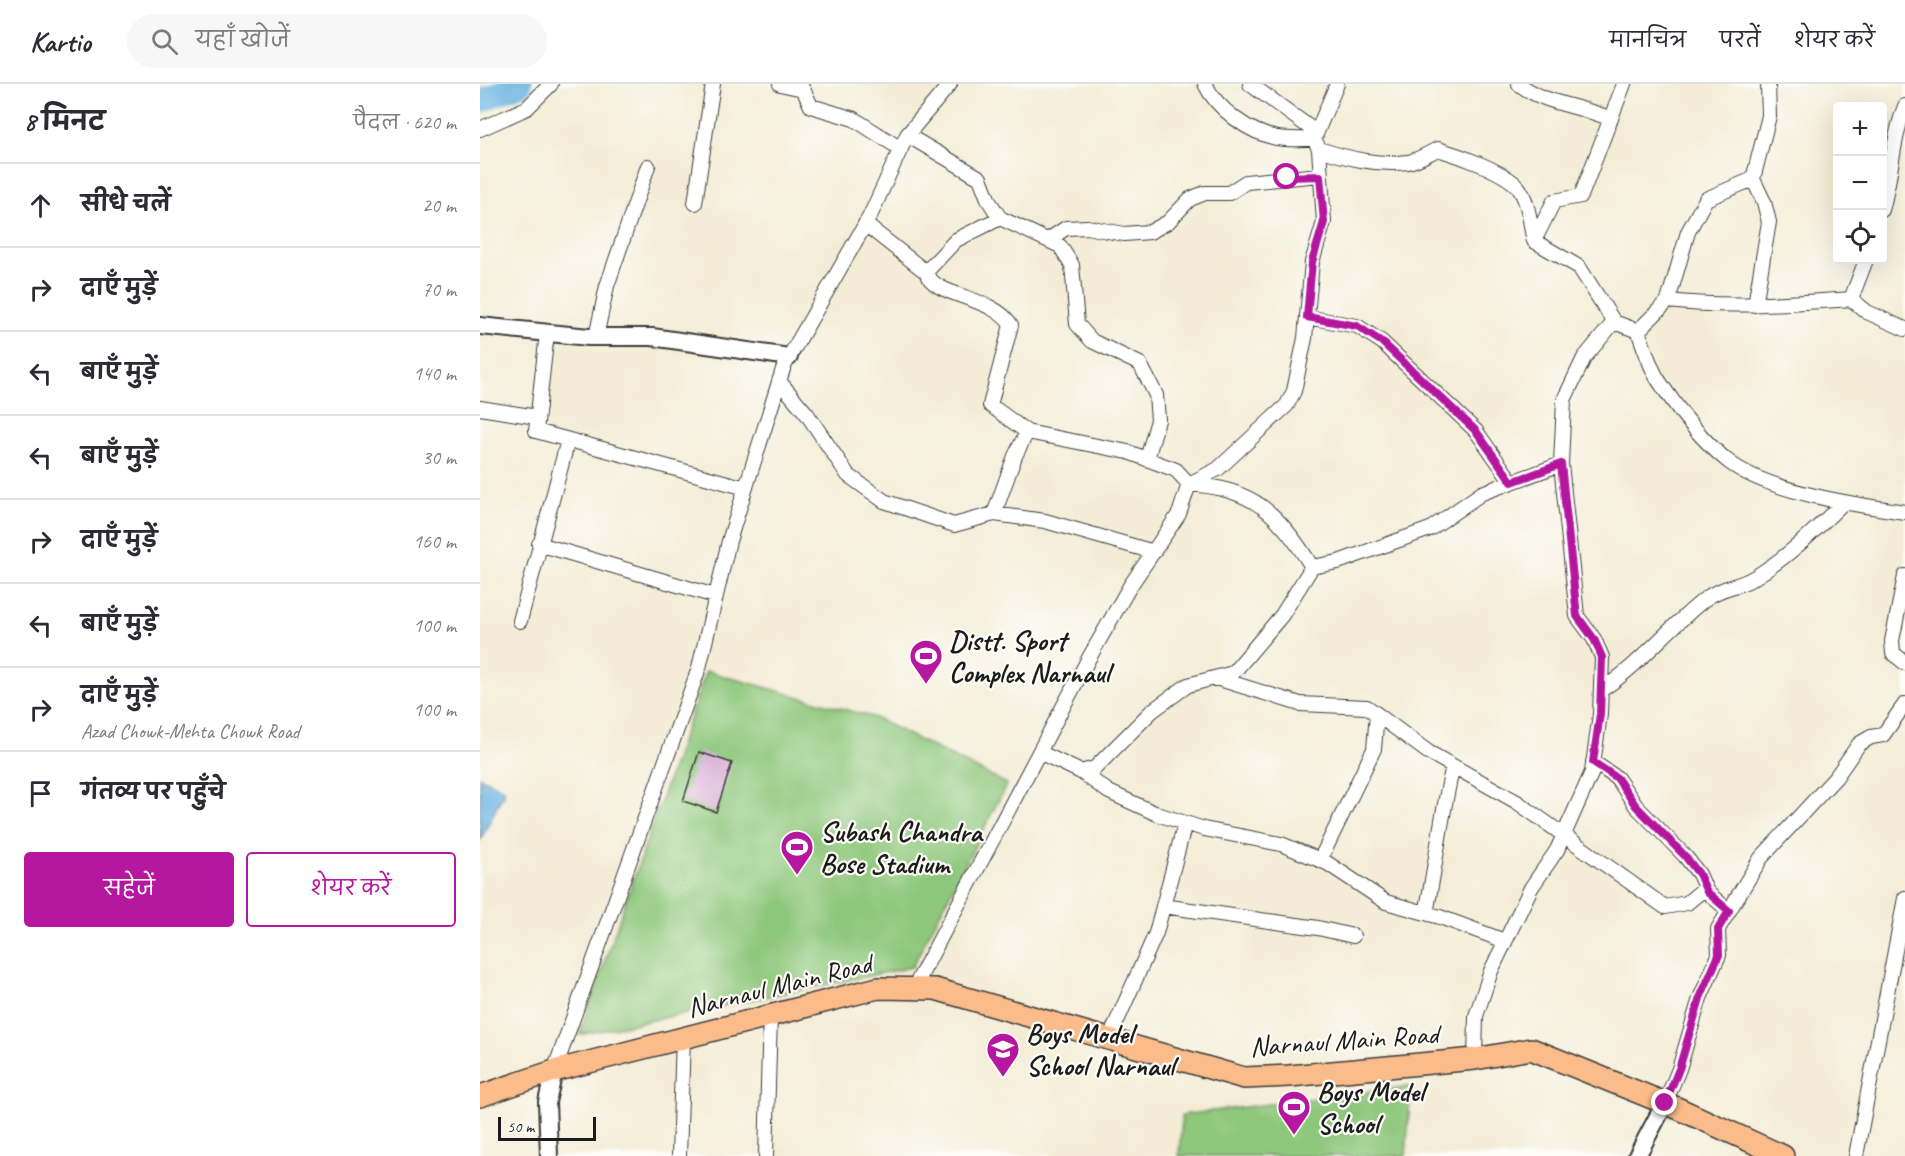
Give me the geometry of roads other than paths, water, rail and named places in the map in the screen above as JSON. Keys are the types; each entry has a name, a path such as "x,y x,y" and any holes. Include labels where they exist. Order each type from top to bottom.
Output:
{"main road":[{"name":"Narnaul Main Road","path":"480,1096 554,1071 878,988 914,988 935,989 1244,1078 1475,1059 1531,1049 1665,1103 1783,1156"}],"street":[{"path":"480,129 527,108 551,84"},
{"path":"695,203 713,84"},
{"path":"780,84 803,90 811,106 854,119 901,149"},
{"path":"549,1156 547,1102 554,1071 699,668 715,596 779,381 789,357 865,224 907,135 950,84"},
{"path":"1204,84 1212,99 1245,125 1276,138 1317,144 1350,158 1386,162 1410,162 1438,149 1473,160 1518,187 1526,204 1534,241 1579,267 1614,322 1638,331 1656,377 1695,427 1730,463 1774,484 1843,503 1905,512"},
{"path":"914,988 1112,617 1179,514 1189,484 1218,469 1287,405 1294,391 1307,317 1312,262 1324,222 1317,144 1309,127 1250,84"},
{"path":"1317,144 1337,84"},
{"path":"1519,84 1530,93 1591,110 1611,119"},
{"path":"1534,241 1554,201 1581,196 1624,84"},
{"path":"1755,305 1769,222 1764,202 1753,179 1769,116 1768,84"},
{"path":"1887,192 1896,129 1905,106"},
{"path":"907,135 980,178 989,201 1000,218 1060,246 1072,265 1077,324 1092,342 1140,364 1156,395 1158,420 1147,459"},
{"path":"596,337 607,286 648,166"},
{"path":"1048,240 1066,228 1087,228 1124,234 1150,232 1168,222 1190,199 1205,193 1229,193 1246,182 1320,176"},
{"path":"1638,331 1668,301 1688,232 1706,199 1753,179"},
{"path":"926,272 956,240 1000,218"},
{"path":"865,224 926,272 929,281 936,287 970,297 1005,316 1011,325 990,405 1027,432 1128,452 1176,470 1189,484 1215,486 1246,496 1271,511 1296,540 1312,567"},
{"path":"1851,298 1864,264"},
{"path":"1668,301 1702,305 1755,305 1851,298 1867,312 1905,329"},
{"path":"1307,317 1357,326 1382,342 1476,431 1512,482"},
{"path":"1475,1059 1476,1016 1491,971 1531,888 1563,837 1592,772 1602,657 1594,639 1577,616 1561,464 1564,400 1584,358 1614,322"},
{"path":"480,326 596,337 652,337 789,357"},
{"path":"547,333 536,432 746,488"},
{"path":"779,381 807,414 848,475 884,501 954,525 994,514 1045,521 1154,552"},
{"path":"480,408 537,417"},
{"path":"994,514 1015,456 1027,432"},
{"path":"520,621 568,440"},
{"path":"1081,772 1095,768 1152,711 1188,685 1233,673 1282,615 1312,567 1338,562 1430,529 1482,493 1561,464"},
{"path":"1600,690 1623,675 1689,612 1719,589 1752,579 1785,558 1843,503"},
{"path":"539,544 715,596"},
{"path":"1905,576 1892,641 1893,653 1905,663"},
{"path":"1216,678 1299,704 1367,706 1428,752 1517,802 1563,837 1665,907 1687,903 1705,888"},
{"path":"1637,1156 1665,1103 1679,1069 1700,998 1719,955 1718,929 1761,858 1836,777 1859,744 1871,737 1883,735 1905,704"},
{"path":"1320,860 1374,749 1377,714"},
{"path":"1039,752 1081,772 1109,792 1157,814 1185,823 1281,844 1320,860 1386,902 1426,913 1505,941"},
{"path":"1593,762 1617,778 1636,806 1685,856 1699,874 1705,888 1729,911"},
{"path":"1426,913 1435,870 1443,804 1453,766"},
{"path":"1109,1039 1156,933 1185,823"},
{"path":"1856,1156 1905,898"},
{"path":"1163,906 1318,927 1353,936"},
{"path":"766,1156 770,1015"},
{"path":"679,1156 683,1038"}],"water":[{"path":"480,777 505,790 480,841"}],"waterway":[{"path":"480,101 520,84"}],"place":[{"name":"Distt. Sport Complex Narnaul","path":"926,685"},
{"name":"Subash Chandra Bose Stadium","path":"797,876"},
{"name":"Boys Model School Narnaul","path":"1003,1078"},
{"name":"Boys Model School","path":"1294,1136"}]}
